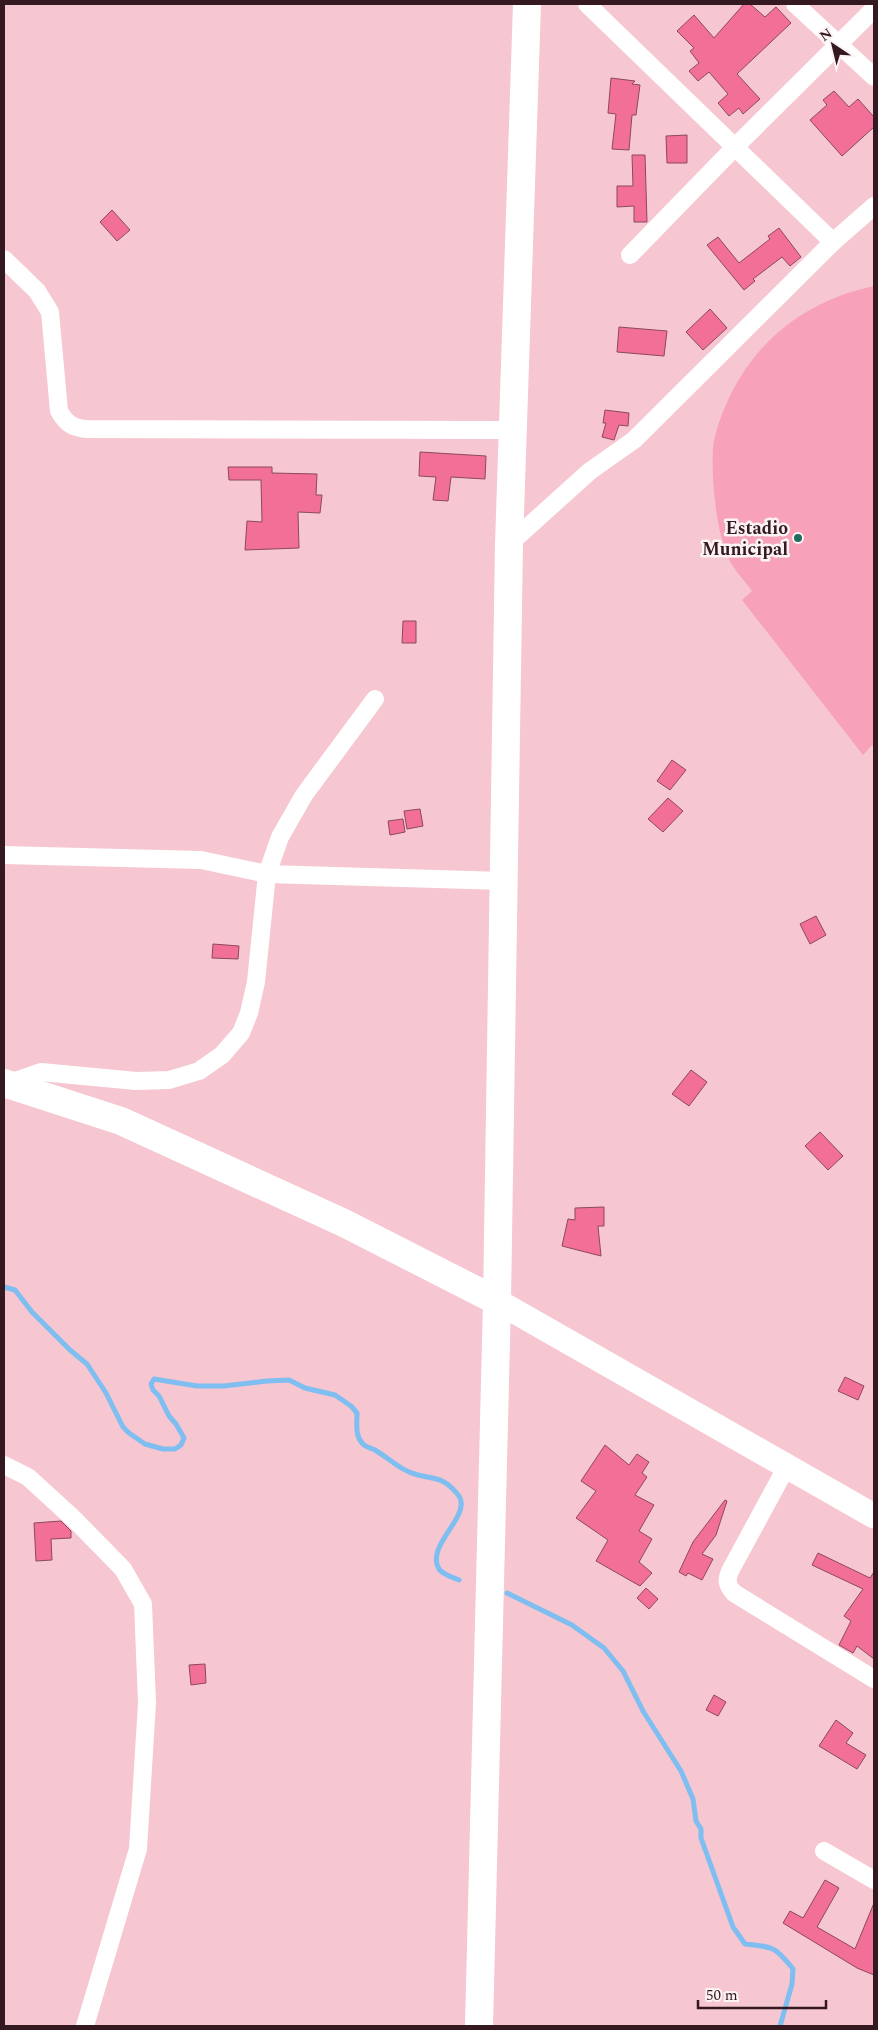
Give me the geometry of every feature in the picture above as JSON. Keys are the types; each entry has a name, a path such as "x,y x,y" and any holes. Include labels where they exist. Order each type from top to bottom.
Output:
{"main road":[{"path":"479,2026 497,1302 509,544 527,4"},
{"path":"5,1084 121,1121 344,1223 497,1302 874,1516"}],"street":[{"path":"587,4 736,146 833,242"},
{"path":"795,4 874,77"},
{"path":"630,255 736,146 874,10"},
{"path":"509,544 590,471 634,440 833,242 874,206"},
{"path":"4,259 37,292 50,312 59,411 65,421 74,428 512,430"},
{"path":"5,1084 41,1072 136,1081 169,1080 199,1070 222,1055 240,1033 250,1013 256,982 267,874 280,837 304,795 375,699"},
{"path":"4,855 201,860 267,874 504,881"},
{"path":"4,1465 28,1477 75,1520 123,1569 143,1604 147,1703 138,1849 85,2026"},
{"path":"787,1466 730,1571 726,1580 728,1586 734,1593 874,1679"},
{"path":"824,1851 874,1880"}],"shaded area":[{"name":"Estadio Municipal","path":"874,286 874,747 872,745 863,755 742,600 752,591 733,566 723,544 713,482 713,455 717,429 729,398 741,376 770,339 788,324 828,301 850,292"}],"building":[{"path":"744,4 750,4 765,17 776,7 791,23 737,74 760,99 743,114 739,108 729,116 718,103 728,94 709,72 698,81 689,71 699,63 690,51 694,48 677,31 694,15 714,38"},
{"path":"611,78 635,81 632,84 640,85 636,115 632,115 629,150 612,149 616,114 608,113"},
{"path":"834,91 849,107 858,99 874,117 874,127 842,156 810,120 827,105 823,100"},
{"path":"687,135 687,163 667,163 666,136"},
{"path":"632,155 645,155 647,222 634,222 634,206 617,207 617,186 633,186"},
{"path":"112,210 130,230 117,241 100,222"},
{"path":"779,228 801,257 790,266 782,257 753,279 755,281 744,290 707,245 718,237 739,263 770,239 768,236"},
{"path":"710,309 727,328 703,350 686,332"},
{"path":"619,327 667,331 664,356 617,352"},
{"path":"605,410 629,413 628,426 619,425 614,440 602,437 606,423 603,423"},
{"path":"420,452 486,456 485,479 451,477 448,501 433,500 436,477 419,476"},
{"path":"228,467 272,467 272,473 317,474 316,495 322,495 320,513 298,512 299,548 245,550 247,521 262,522 261,480 229,480"},
{"path":"403,621 416,621 416,643 402,643"},
{"path":"672,760 686,770 670,790 657,781"},
{"path":"668,798 683,811 663,832 648,819"},
{"path":"420,809 423,826 407,829 404,811"},
{"path":"403,819 405,832 390,835 388,821"},
{"path":"816,916 826,935 810,944 800,924"},
{"path":"213,944 239,946 238,959 212,958"},
{"path":"691,1070 707,1082 689,1106 672,1094"},
{"path":"820,1132 843,1156 828,1170 805,1146"},
{"path":"604,1207 604,1226 598,1226 601,1256 562,1246 568,1219 575,1220 575,1208"},
{"path":"845,1377 864,1386 858,1400 838,1391"},
{"path":"605,1445 629,1465 637,1454 649,1462 642,1473 647,1477 635,1495 654,1505 639,1531 652,1539 639,1562 652,1573 640,1586 596,1561 608,1540 576,1518 596,1491 581,1481"},
{"path":"725,1500 727,1501 716,1535 702,1554 713,1559 702,1580 688,1573 686,1576 679,1572 693,1542"},
{"path":"61,1521 71,1531 71,1538 51,1539 52,1560 36,1561 34,1523"},
{"path":"818,1553 870,1578 874,1572 874,1659 857,1646 853,1653 839,1645 851,1621 844,1616 863,1589 812,1565"},
{"path":"646,1588 658,1599 649,1609 637,1598"},
{"path":"205,1664 206,1683 191,1685 189,1665"},
{"path":"714,1695 726,1702 718,1716 706,1710"},
{"path":"836,1720 853,1733 846,1743 866,1755 857,1769 819,1746"},
{"path":"825,1880 839,1888 817,1927 855,1949 874,1903 874,1975 857,1968 783,1923 790,1911 803,1918"}],"waterway":[{"path":"4,1287 15,1290 32,1312 70,1350 87,1364 106,1393 123,1427 145,1444 163,1449 175,1449 181,1445 184,1438 169,1416 159,1396 153,1390 151,1384 154,1379 197,1386 224,1386 289,1380 305,1388 335,1395 351,1406 357,1413 357,1433 363,1444 406,1471 445,1482 459,1496 461,1502 457,1518 437,1552 436,1561 441,1571 459,1580"},
{"path":"507,1593 572,1625 604,1648 623,1671 643,1711 681,1771 693,1799 696,1821 701,1829 701,1838 733,1927 745,1944 773,1949 793,1969 792,1984 780,2026"}],"place":[{"name":"Estadio Municipal","path":"798,538"}]}
